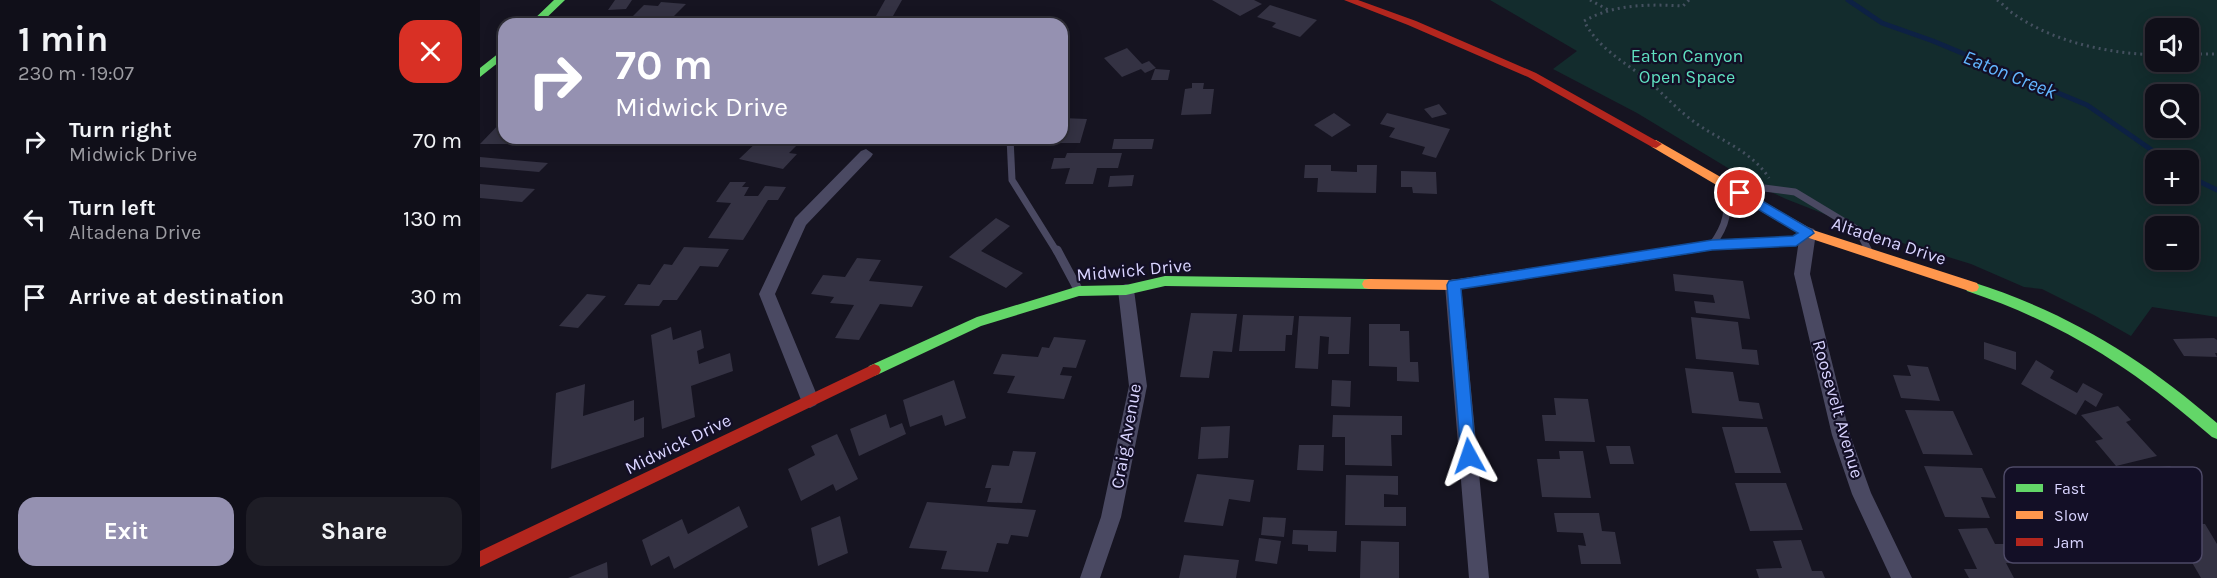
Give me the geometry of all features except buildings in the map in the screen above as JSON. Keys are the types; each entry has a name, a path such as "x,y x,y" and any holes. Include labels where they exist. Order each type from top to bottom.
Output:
{"street":[{"path":"540,18 560,0"},
{"name":"Altadena Drive","path":"1349,0 1412,23 1532,75 1586,103 1808,233 1995,294 2059,320 2102,344 2150,376 2217,432"},
{"path":"480,74 498,58"},
{"path":"810,400 768,294 800,222 866,154"},
{"name":"Midwick Drive","path":"480,560 977,322 1079,291 1126,291 1165,281 1453,285 1712,245 1796,241 1808,233"},
{"name":"Roosevelt Avenue","path":"1808,233 1802,274 1841,435 1862,494 1902,578"},
{"path":"1453,285 1479,578"},
{"name":"Craig Avenue","path":"1090,578 1111,517 1138,386 1126,291"}],"lane":[{"path":"1010,144 1012,180 1051,240 1079,291"},
{"path":"1712,245 1726,228 1729,217 1723,182"},
{"path":"1740,193 1764,188 1795,192 1858,230 1871,254"}],"path":[{"path":"1590,0 1611,11"},
{"path":"1689,0 1683,6 1647,3 1593,14 1584,21 1603,48 1645,78 1700,125 1735,146 1766,171 1775,189"},
{"path":"1999,1 2009,11 2042,29 2080,45 2128,55 2145,55"},
{"path":"2199,54 2217,54"}],"green space":[{"name":"Eaton Canyon Open Space","path":"1490,0 2217,0 2217,317 2152,307 2131,336 2042,289 2024,287 1971,264 1883,237 1786,199 1756,185 1637,113 1553,69 1577,51"}],"waterway":[{"name":"Eaton Creek","path":"1848,0 1882,23 1933,41 2087,105 2152,150"},
{"name":"Eaton Creek","path":"2199,181 2217,190"}],"traffic: fast":[{"path":"540,18 560,0"},
{"path":"480,74 498,58"},
{"path":"1662,253 1712,245 1796,241 1808,233"},
{"path":"874,370 977,322 1079,291 1126,290 1165,281 1369,284"},
{"path":"1972,287 2042,313 2108,348 2184,403 2217,432"}],"traffic: slow":[{"path":"1656,144 1808,233 1972,287"},
{"path":"1369,284 1453,285 1662,253"}],"traffic: jam":[{"path":"1349,0 1412,23 1532,75 1656,144"},
{"path":"480,559 874,370"}],"route":[{"path":"1469,456 1453,285 1712,245 1796,241 1808,233 1740,193"}]}
